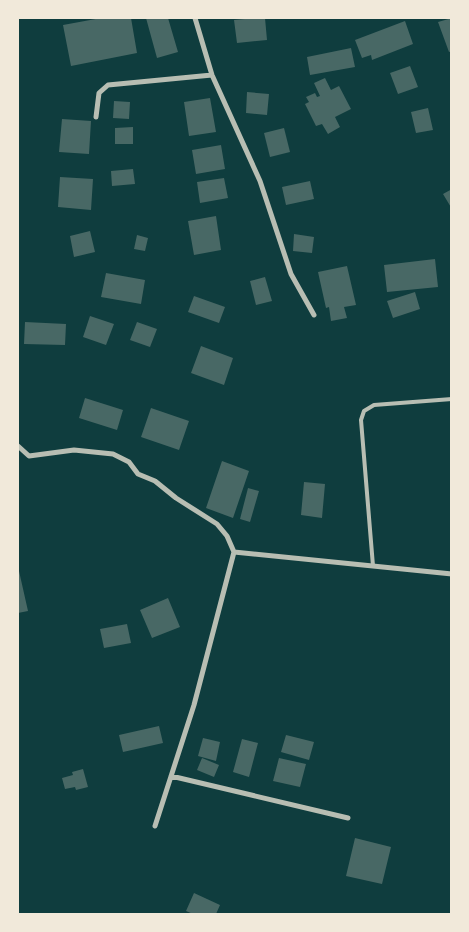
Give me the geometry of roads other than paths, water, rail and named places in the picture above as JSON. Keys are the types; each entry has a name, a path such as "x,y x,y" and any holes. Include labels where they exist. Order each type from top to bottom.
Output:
{"street":[{"path":"195,18 212,75 260,181 291,274 314,315"},
{"path":"96,117 99,93 108,86 212,75"},
{"path":"18,446 29,456 74,450 113,454 129,462 138,474 155,481 176,498 217,524 227,536 234,552 194,705 155,826"},
{"path":"234,552 452,574"},
{"path":"171,776 348,818"}],"lane":[{"path":"373,566 361,420 364,411 374,406 452,400"}]}
